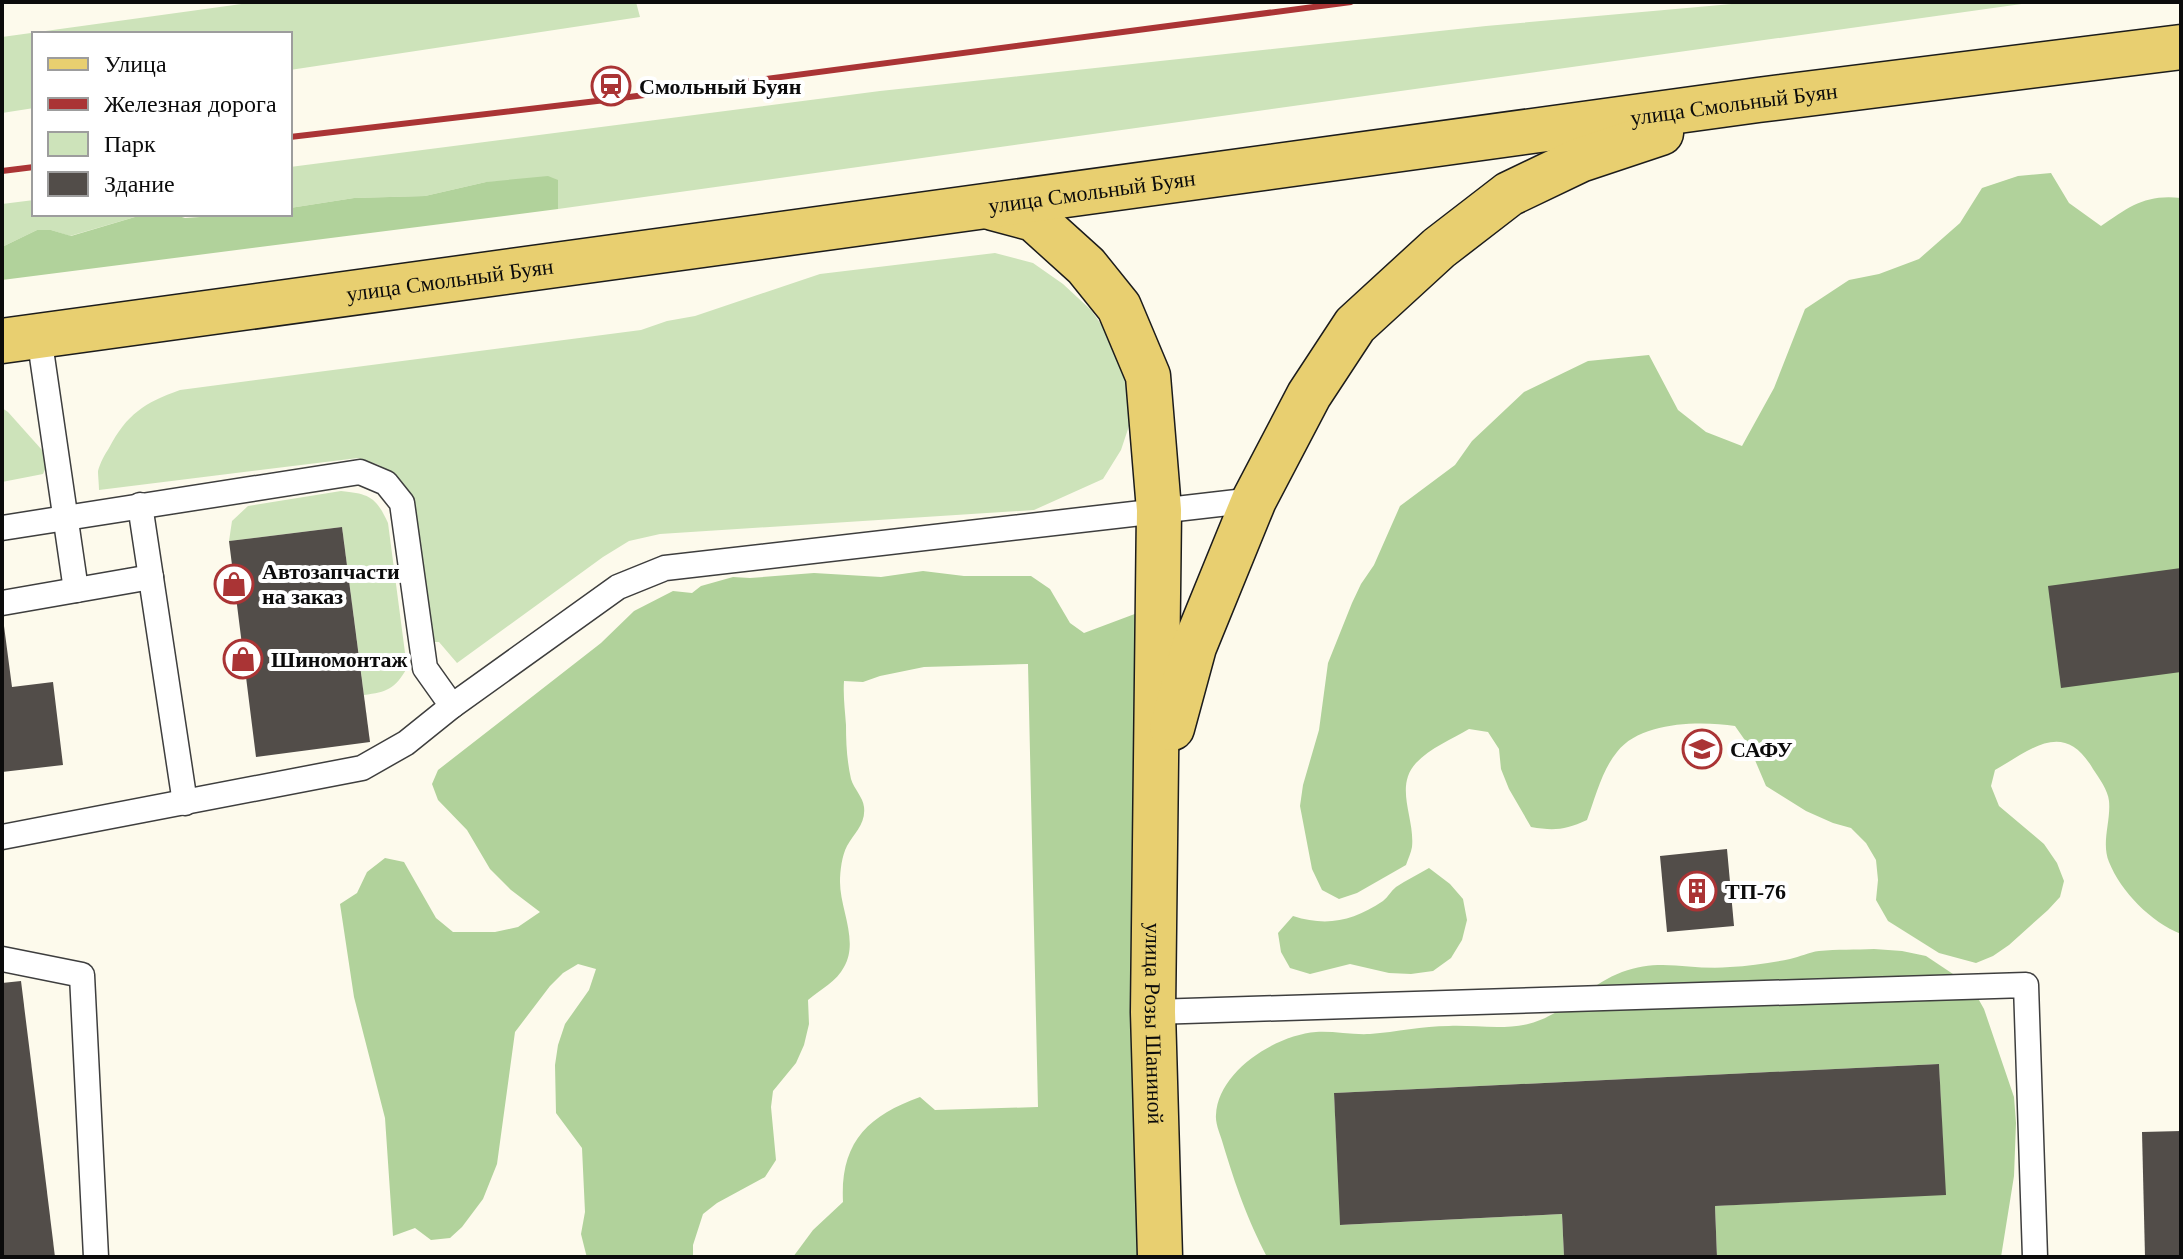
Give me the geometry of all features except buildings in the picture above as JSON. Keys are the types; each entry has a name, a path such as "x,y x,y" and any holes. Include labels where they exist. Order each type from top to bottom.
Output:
{"main road":[{"name":"улица Смольный Буян","path":"20,338 1758,100 2181,47"},
{"path":"1155,791 1194,647 1254,500 1309,395 1355,325 1439,248 1509,194 1580,160 1758,100"},
{"path":"987,206 1034,219 1086,266 1119,307 1148,376 1159,510 1155,791"},
{"name":"улица Розы Шаниной","path":"1155,791 1153,1012 1160,1257"}],"lane":[{"path":"20,338 66,518 76,590"},
{"path":"2,528 360,472 386,483 402,503 425,668 452,706"},
{"path":"2,837 362,768 406,743 452,706 618,587 665,568 1254,500"},
{"path":"140,505 185,803"},
{"path":"2,603 151,577"},
{"path":"2,959 82,975 96,1257"},
{"path":"1153,1012 2026,985 2035,1257"}],"green space":[{"path":"256,2 636,2 640,17 292,70 292,32 38,32"},
{"path":"1754,2 2036,2 558,209 558,180 486,182 425,196 354,198 292,208 292,167 880,91 1486,26"},
{"path":"32,33 32,108 2,113 2,37"},
{"path":"2051,173 2069,203 2101,226 2147,200 2181,198 2181,934 2148,914 2129,895 2114,873 2106,847 2107,793 2082,754 2071,745 2059,742 2035,747 1995,770 1991,786 1999,806 2044,844 2057,863 2064,881 2060,897 2009,945 1976,963 1939,953 1888,921 1876,900 1876,860 1866,843 1851,828 1806,811 1766,786 1749,746 1735,726 1689,724 1641,734 1617,752 1607,767 1587,820 1553,829 1531,827 1509,789 1501,769 1499,749 1488,732 1469,729 1428,753 1410,772 1406,792 1412,847 1406,865 1357,893 1339,899 1322,890 1312,869 1300,806 1303,785 1319,730 1328,663 1352,603 1374,565 1400,506 1455,465 1472,441 1524,392 1588,361 1649,355 1678,410 1706,432 1742,446 1774,388 1805,309 1849,280 1879,274 1919,259 1960,223 1982,188 2018,176"},
{"path":"548,176 558,180 558,209 2,280 2,247 37,230 51,230 71,236 138,216 292,216 292,208 354,198 425,196 486,182"},
{"path":"32,200 32,216 138,216 70,236 51,230 37,230 2,247 2,204"},
{"path":"995,253 1033,263 1063,284 1091,310 1115,344 1134,411 1121,450 1103,479 1034,510 660,534 629,541 457,663 439,642 431,642 413,504 402,482 379,465 358,458 99,490 100,465 123,426 146,405 180,390 641,330 695,316 820,274"},
{"path":"2,408 50,459 43,474 2,482"},
{"path":"341,491 371,498 388,523 407,668 390,688 364,695 342,527 229,541 232,521 248,506"},
{"path":"923,571 964,576 1031,576 1050,589 1070,623 1084,633 1140,612 1154,1257 793,1257 813,1230 843,1202 846,1163 852,1148 860,1134 885,1113 920,1097 935,1110 1038,1107 1028,664 924,667 863,682 844,681 849,766 864,813 845,850 841,868 841,892 850,947 848,957 837,977 808,1000 809,1024 804,1045 796,1063 773,1091 771,1107 776,1160 765,1177 703,1214 693,1245 693,1257 587,1257 581,1234 585,1212 582,1148 556,1113 555,1065 558,1045 565,1024 589,990 596,969 578,964 550,986 515,1032 497,1164 483,1199 450,1238 431,1240 415,1228 393,1236 385,1118 354,997 340,904 357,893 367,872 385,858 404,862 436,918 453,932 495,932 518,927 540,912 490,869 467,830 438,800 432,784 438,770 601,643 634,611 673,591 692,593 701,586 733,577 814,573 881,577"},
{"path":"1429,868 1463,899 1467,920 1462,940 1451,958 1433,971 1389,973 1350,964 1310,974 1290,968 1281,952 1278,933 1293,916 1317,921 1350,917 1383,901 1396,887"},
{"path":"1874,949 1926,956 1971,986 1984,1009 2014,1097 2016,1123 2014,1176 2001,1257 1717,1257 1715,1206 1945,1194 1939,1064 1334,1093 1341,1225 1562,1214 1564,1257 1267,1257 1260,1243 1237,1188 1216,1115 1219,1099 1227,1084 1238,1070 1267,1048 1316,1032 1370,1034 1439,1026 1528,1024 1553,1014 1622,972 1650,965 1738,967 1819,951"}],"railway":[{"path":"292,137 614,99 1351,2"},
{"path":"2,171 32,167"}],"place":[{"name":"Смольный Буян","path":"611,86"},
{"name":"Автозапчасти на заказ","path":"234,584"},
{"name":"Шиномонтаж","path":"243,659"},
{"name":"САФУ","path":"1702,749"},
{"name":"ТП-76","path":"1697,891"}]}
